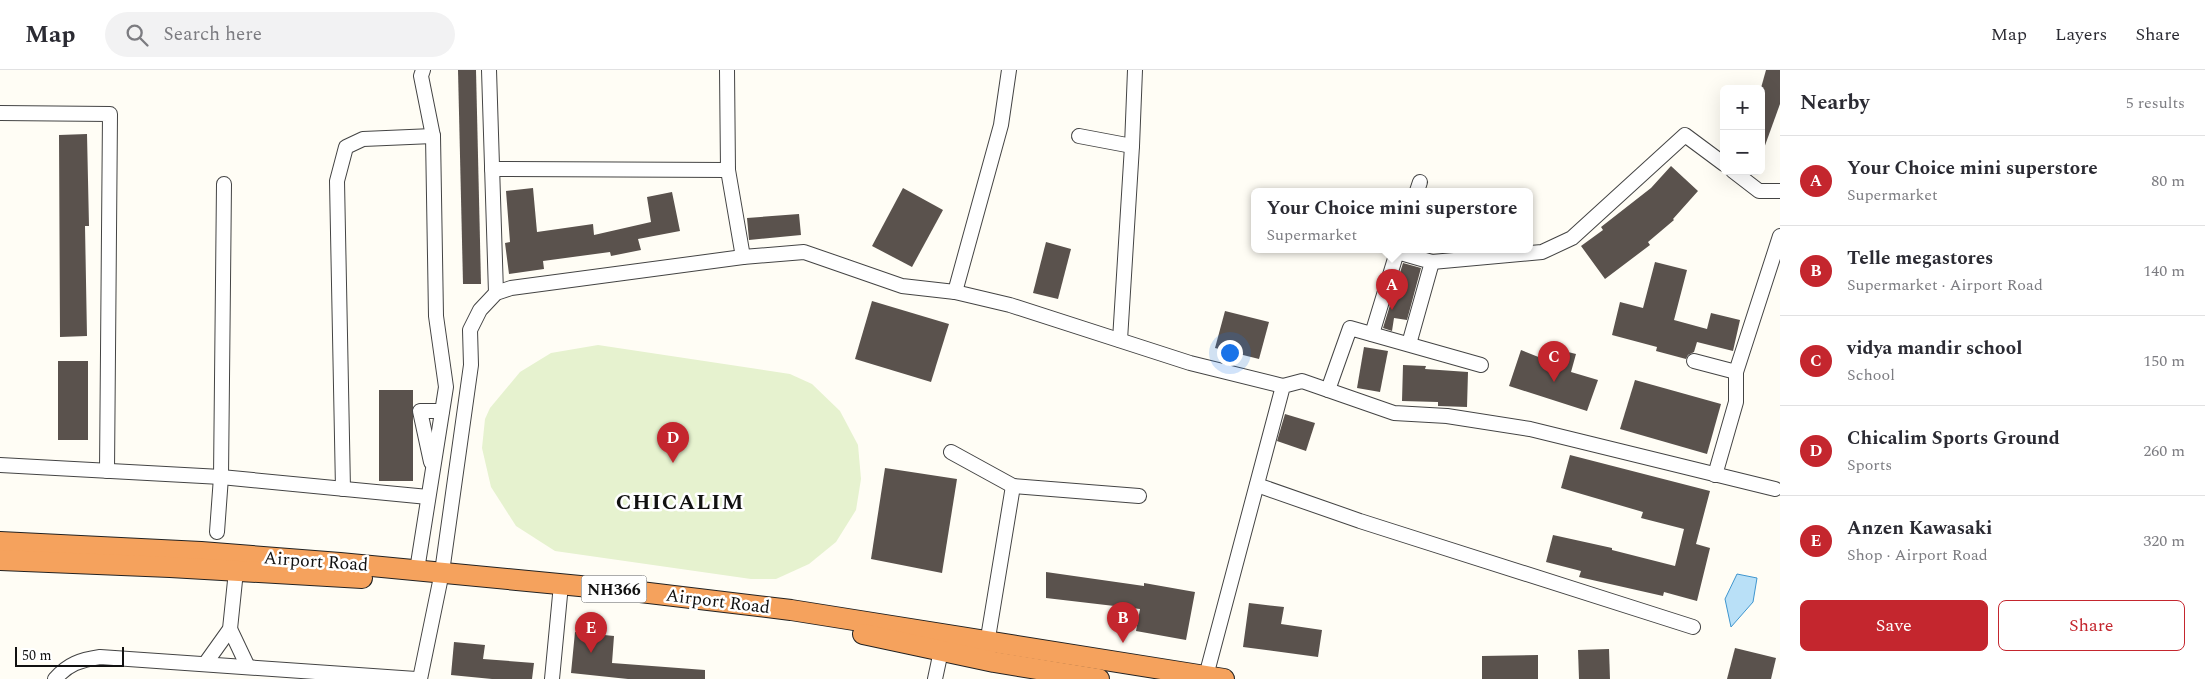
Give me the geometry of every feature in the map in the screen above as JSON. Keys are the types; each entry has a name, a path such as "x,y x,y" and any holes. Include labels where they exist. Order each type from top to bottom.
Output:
{"highway":[{"name":"Airport Road","path":"0,542 201,552 417,570 441,577 495,586 867,635 941,651 985,651 1215,678"},
{"name":"Airport Road","path":"0,560 236,571 441,577 632,591 781,609 985,651 1099,679"}],"street":[{"path":"417,570 446,387 436,316 433,136 421,76 422,70"},
{"path":"489,70 496,293"},
{"path":"727,70 728,170 743,257"},
{"path":"956,292 1001,125 1009,70"},
{"path":"1120,340 1135,70"},
{"path":"0,114 110,114 107,471"},
{"path":"1533,253 1542,252 1572,238 1685,135 1720,161"},
{"path":"343,489 337,181 346,146 363,139 433,136"},
{"path":"1079,136 1132,146"},
{"path":"492,169 728,170"},
{"path":"1738,175 1759,191 1780,191"},
{"path":"217,532 221,477 224,184"},
{"path":"1715,475 1736,402 1736,372 1780,236"},
{"path":"420,679 441,577 470,364 470,330 480,310 496,293 511,288 743,257 804,252 902,286 956,292 1010,305 1190,363 1282,386 1302,381 1394,413 1447,416 1530,429 1775,489"},
{"path":"1372,334 1396,253"},
{"path":"1406,253 1432,262 1531,253"},
{"path":"1409,344 1432,262"},
{"path":"1328,390 1350,328 1481,365"},
{"path":"1694,361 1736,372"},
{"path":"1215,678 1257,485 1282,386"},
{"path":"432,470 420,411 442,411"},
{"path":"952,452 1013,486 1139,496"},
{"path":"0,464 221,477 428,497"},
{"path":"1257,485 1360,521 1693,627"},
{"path":"985,651 1013,486"},
{"path":"205,664 230,629 236,571"},
{"path":"552,679 560,595"},
{"path":"230,629 248,667"},
{"path":"935,679 941,651"},
{"path":"55,679 65,667 82,660 100,657 416,679"}],"green space":[{"path":"598,345 790,374 812,384 840,411 858,445 861,479 856,510 836,542 809,564 776,579 751,579 555,551 516,526 491,487 482,448 485,419 490,408 520,372 551,353"}],"water":[{"path":"1737,574 1757,578 1753,602 1731,627 1725,599"}],"building":[{"path":"458,70 476,70 481,284 463,284"},
{"path":"1766,70 1780,70 1780,104 1765,145 1765,85 1762,85"},
{"path":"87,134 89,226 85,226 87,336 60,337 59,135"},
{"path":"1671,166 1698,191 1674,220 1648,242 1650,245 1605,279 1581,246 1603,230 1601,227 1651,188"},
{"path":"533,188 537,232 593,224 594,235 651,222 647,197 672,192 680,231 638,239 641,250 611,256 610,252 543,261 544,269 509,274 505,243 510,242 506,191"},
{"path":"903,188 943,210 912,267 872,246"},
{"path":"799,214 801,235 749,240 747,218"},
{"path":"1046,242 1071,249 1058,299 1033,293"},
{"path":"1655,262 1687,270 1674,320 1707,329 1711,313 1740,320 1733,351 1697,342 1694,352 1688,355 1686,359 1656,351 1657,347 1612,335 1620,302 1643,308"},
{"path":"1403,263 1421,268 1407,320 1394,318 1392,331 1383,328"},
{"path":"872,301 949,324 931,382 855,359"},
{"path":"1225,311 1269,322 1259,359 1215,348"},
{"path":"1364,347 1388,351 1380,392 1357,388"},
{"path":"1552,348 1576,354 1571,372 1598,380 1587,411 1509,386 1521,350 1546,360"},
{"path":"58,361 88,361 88,440 58,440"},
{"path":"1403,365 1426,366 1425,369 1468,372 1467,407 1438,406 1438,402 1402,401"},
{"path":"1635,380 1721,404 1707,454 1620,429"},
{"path":"379,390 413,390 413,481 379,481"},
{"path":"1285,414 1315,423 1306,451 1277,441"},
{"path":"1570,455 1710,491 1696,544 1710,548 1697,601 1664,592 1663,596 1579,577 1581,571 1546,562 1553,535 1612,548 1612,550 1675,566 1684,529 1641,518 1643,512 1561,488"},
{"path":"885,468 957,479 942,573 871,559"},
{"path":"1046,572 1144,586 1144,583 1195,592 1186,640 1136,631 1140,609 1046,598"},
{"path":"1249,603 1284,607 1281,624 1322,630 1318,657 1243,647"},
{"path":"575,632 614,636 612,663 705,670 705,679 628,679 571,673"},
{"path":"454,642 485,645 483,659 534,663 532,679 492,679 451,675"},
{"path":"1735,648 1776,658 1771,679 1727,679"},
{"path":"1609,649 1610,679 1579,679 1578,650"},
{"path":"1538,655 1538,679 1482,679 1482,656"}],"place":[{"name":"Your Choice mini superstore","path":"1392,310"},
{"name":"vidya mandir school","path":"1554,382"},
{"name":"Chicalim Sports Ground","path":"673,463"},
{"name":"Telle megastores","path":"1123,643"},
{"name":"Anzen Kawasaki","path":"591,653"}],"district":[{"name":"CHICALIM","path":"680,501"}]}
